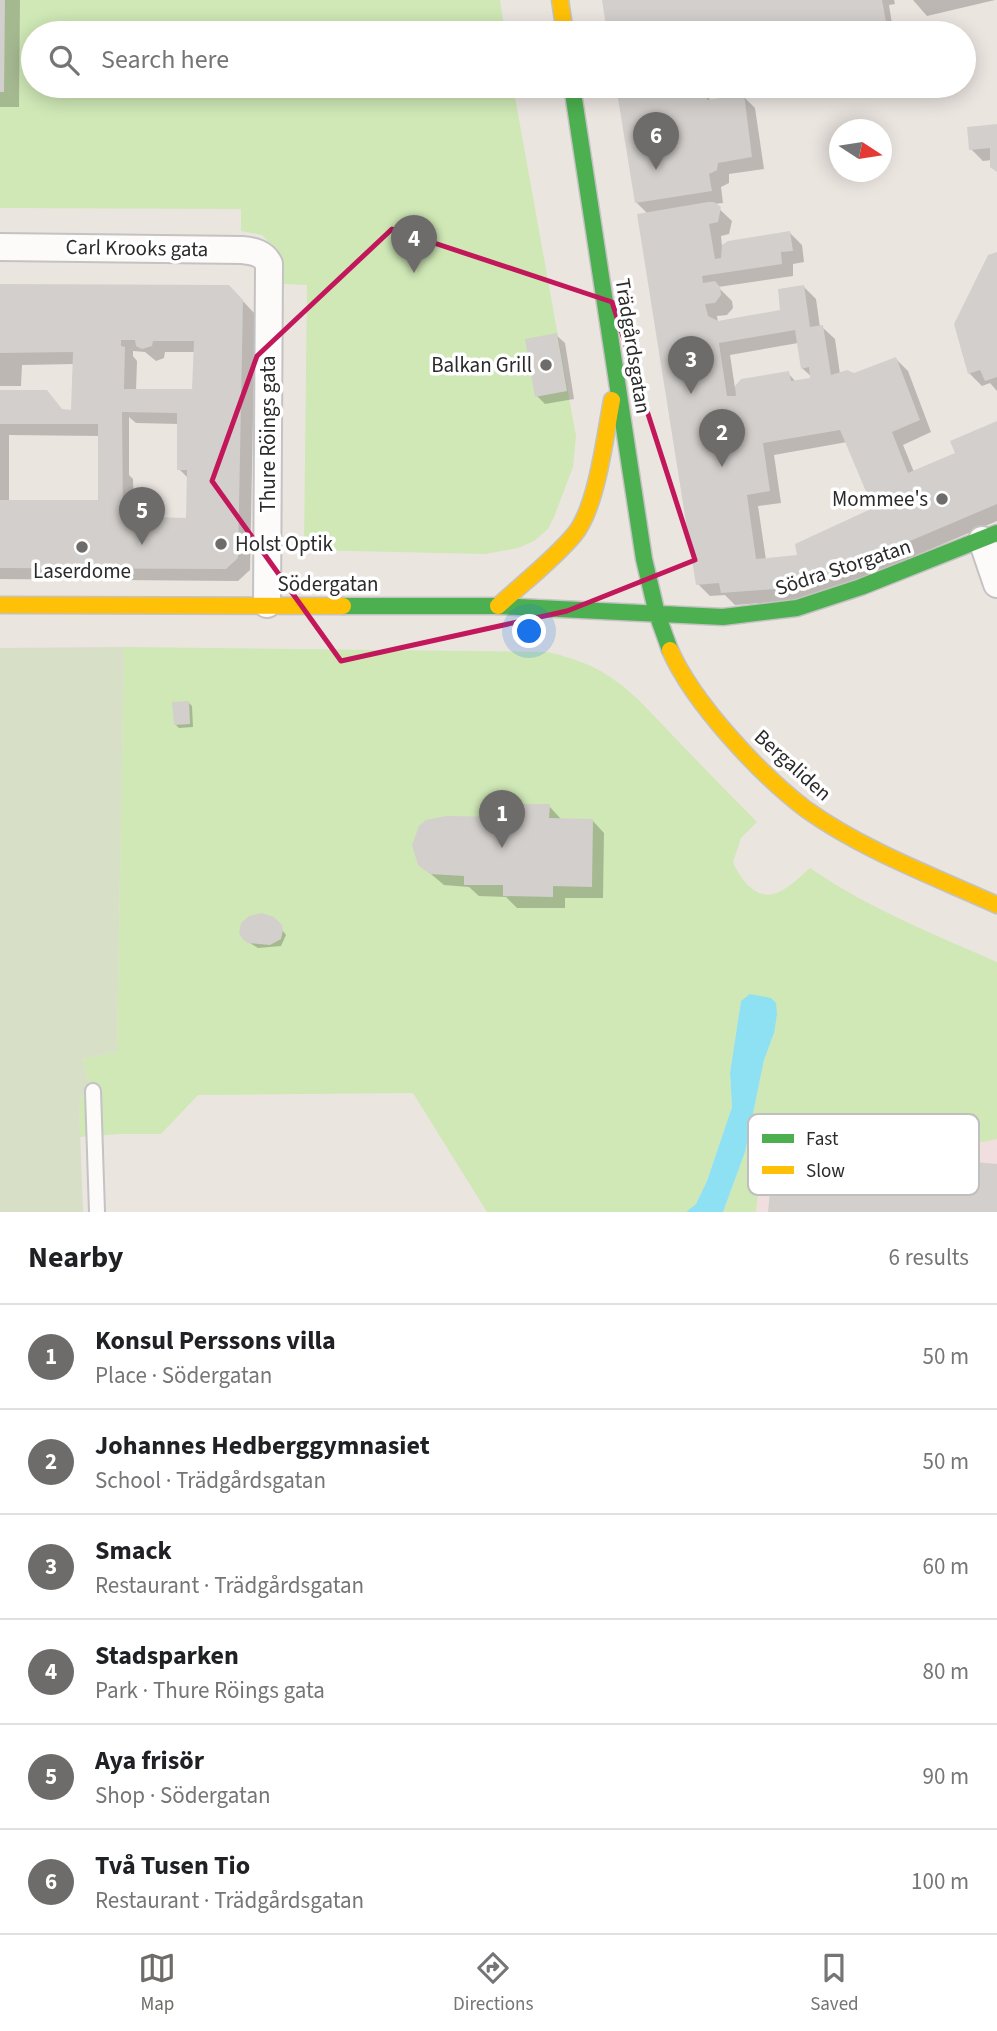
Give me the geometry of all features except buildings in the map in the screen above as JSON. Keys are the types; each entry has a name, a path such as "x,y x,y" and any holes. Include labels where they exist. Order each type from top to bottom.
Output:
{"street":[{"path":"560,0 563,21"},
{"name":"Trädgårdsgatan","path":"574,98 644,559 655,613"},
{"name":"Carl Krooks gata","path":"0,247 242,250 258,253 270,264"},
{"name":"Thure Röings gata","path":"267,604 270,264"},
{"path":"498,606 576,534 593,492 617,374"},
{"path":"990,537 997,584"},
{"name":"Södra Storgatan","path":"655,613 723,617 797,608 861,587 990,537"},
{"name":"Södergatan","path":"0,604 498,606 655,613"},
{"name":"Bergaliden","path":"655,613 678,666 712,716 790,796 821,820 867,845 997,905"}],"lane":[{"path":"93,1091 97,1212"}],"highlighted area":[{"path":"392,229 612,302 695,560 567,611 341,661 212,481 257,356"}],"shaded area":[{"path":"997,1139 997,1212 756,1212 758,1195 979,1195 979,1142"}],"green space":[{"path":"0,0 500,0 503,21 21,21 21,98 515,98 576,436 573,467 548,529 534,541 518,548 485,554 304,550 307,285 282,284 281,255 262,235 241,231 241,209 0,208"},
{"path":"124,647 547,652 570,658 606,674 635,696 757,822 741,838 733,862 751,888 771,895 787,887 810,868 878,908 997,962 997,1139 979,1142 979,1114 753,1114 764,1060 774,1033 741,1001 730,1073 732,1107 707,1181 696,1204 686,1212 487,1212 413,1093 198,1095 161,1134 80,1137 79,1103 89,1085 83,1059 117,1052"},
{"path":"124,647 117,1052 83,1059 89,1085 79,1103 83,1212 0,1212 0,648"},
{"path":"748,1137 748,1195 758,1195 756,1212 723,1212"}],"water":[{"path":"750,994 771,998 776,1003 777,1014 753,1114 748,1114 745,1152 723,1212 686,1212 696,1204 707,1181 732,1107 730,1073 741,1001"}],"traffic: fast":[{"path":"574,98 644,559 657,614 670,650"},
{"path":"343,606 498,606 723,617 797,608 861,587 997,533"}],"traffic: slow":[{"path":"560,0 563,21"},
{"path":"498,606 556,554 582,523 599,471 612,400"},
{"path":"0,605 343,606"},
{"path":"670,650 689,685 713,717 776,785 807,810 852,838 997,905"}],"place":[{"name":"Två Tusen Tio","path":"656,170"},
{"name":"Stadsparken","path":"414,273"},
{"name":"Balkan Grill","path":"546,365"},
{"name":"Smack","path":"691,394"},
{"name":"Johannes Hedberggymnasiet","path":"722,467"},
{"name":"Mommee's","path":"942,499"},
{"name":"Holst Optik","path":"221,544"},
{"name":"Aya frisör","path":"142,545"},
{"name":"Laserdome","path":"82,547"},
{"name":"Konsul Perssons villa","path":"502,848"}]}
